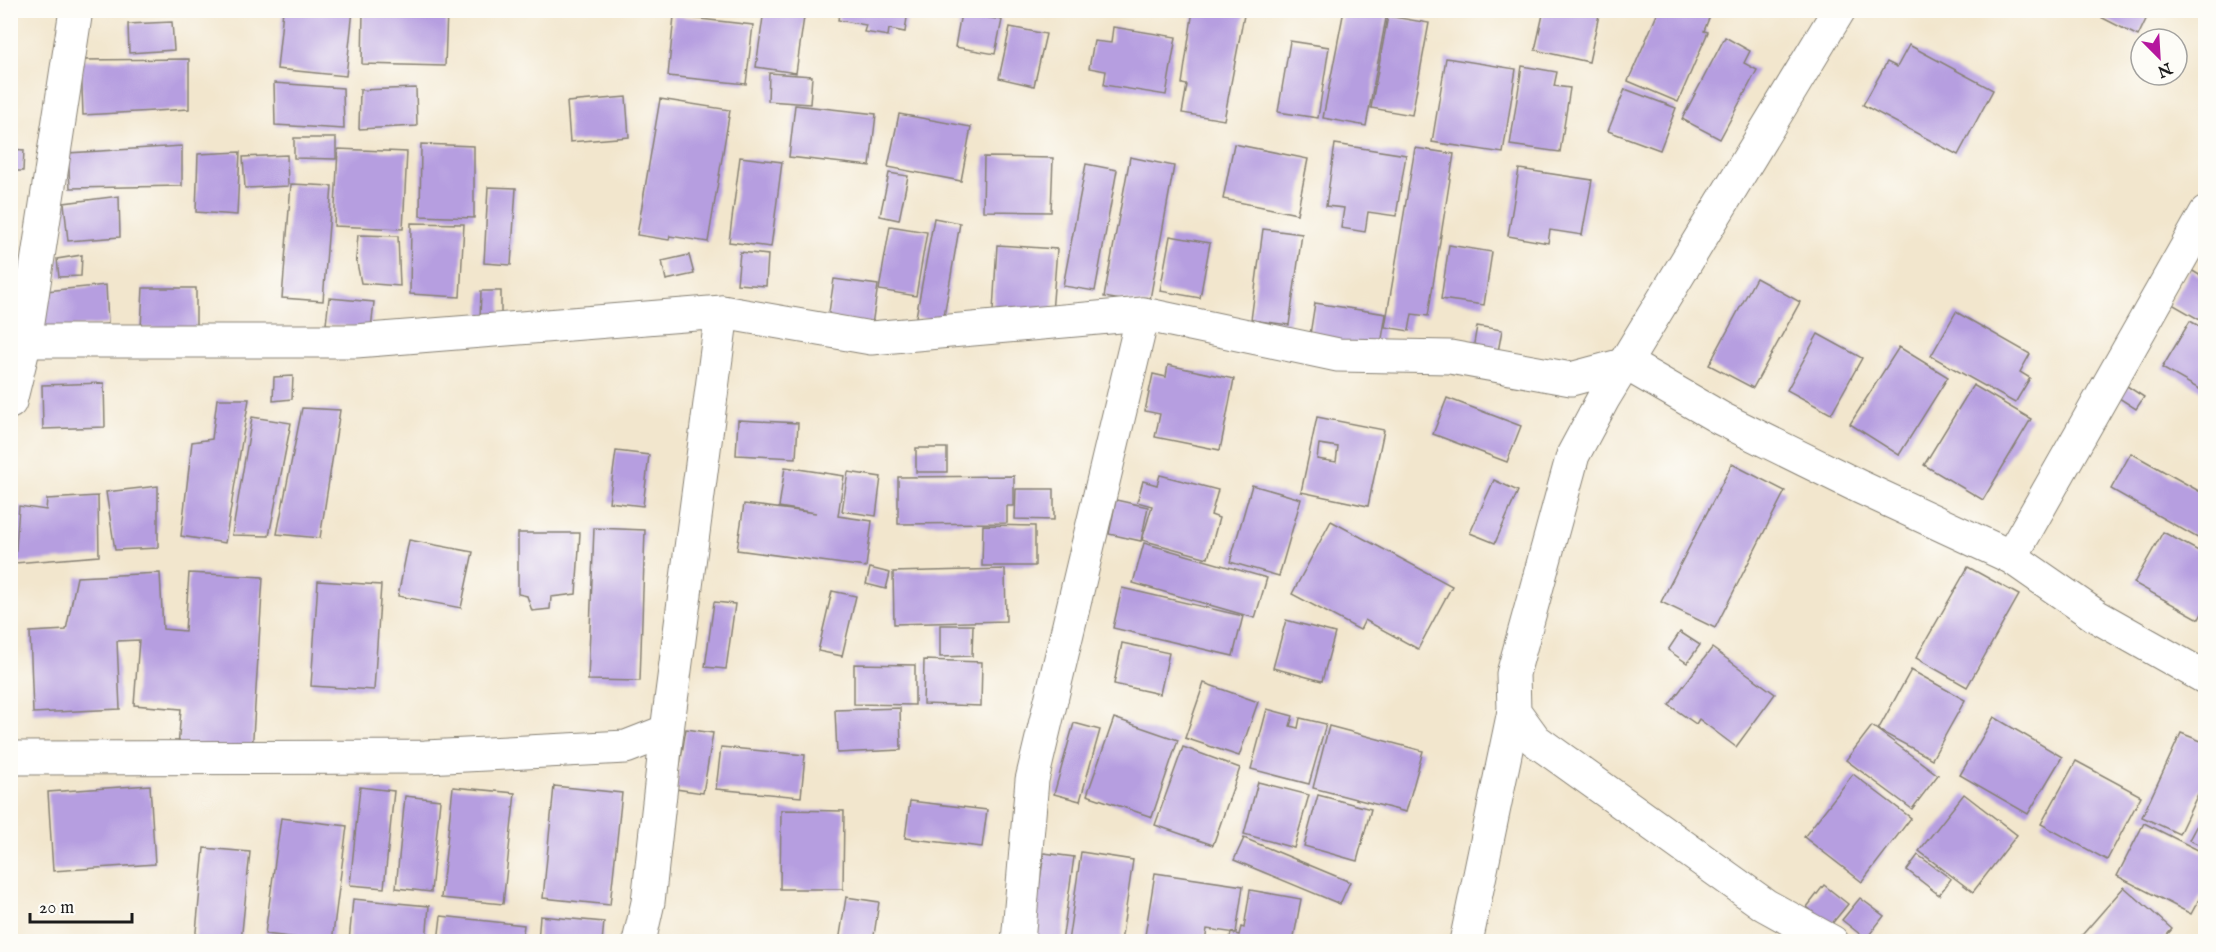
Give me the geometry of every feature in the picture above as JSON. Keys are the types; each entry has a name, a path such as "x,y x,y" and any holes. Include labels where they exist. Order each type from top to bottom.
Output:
{"street":[{"path":"12,391 25,341 76,10"},
{"path":"1466,942 1514,711 1513,674 1573,455 1603,399 1627,364 1839,10"},
{"path":"2010,557 2205,213"},
{"path":"25,341 356,341 722,312 871,338 1143,314 1338,355 1450,357 1572,379 1627,364 1722,419 2010,557 2096,616 2205,678"},
{"path":"639,942 648,902 667,731 722,312"},
{"path":"1018,942 1032,780 1143,314"},
{"path":"1514,711 1535,740 1765,905 1832,942"},
{"path":"10,758 425,757 626,747 667,731"}],"building":[{"path":"283,10 353,10 346,76 277,69"},
{"path":"363,10 447,10 445,66 362,64"},
{"path":"764,10 805,10 796,73 756,67"},
{"path":"840,10 908,10 905,32 889,29 888,36 864,32 866,25 838,20"},
{"path":"1193,10 1245,10 1224,120 1182,113 1187,85 1182,84"},
{"path":"1344,10 1387,13 1366,126 1323,118"},
{"path":"1544,10 1600,10 1589,62 1535,50"},
{"path":"1659,10 1718,10 1716,15 1711,13 1704,31 1708,32 1678,102 1628,81"},
{"path":"2087,10 2150,11 2142,27 2129,27 2129,31"},
{"path":"961,13 1002,20 995,54 955,47"},
{"path":"674,16 753,25 746,84 668,76"},
{"path":"1388,16 1429,23 1412,115 1371,108"},
{"path":"172,22 174,50 129,53 128,24"},
{"path":"1010,27 1046,34 1034,86 999,78"},
{"path":"1113,27 1176,37 1166,95 1104,85 1106,71 1089,68 1094,41 1111,43"},
{"path":"1725,37 1750,51 1744,63 1757,70 1720,139 1682,119"},
{"path":"1290,41 1329,47 1318,118 1278,112"},
{"path":"1909,45 1993,90 1958,155 1863,105 1887,62 1897,67"},
{"path":"1446,58 1516,69 1503,153 1432,142"},
{"path":"189,59 189,109 83,115 81,60"},
{"path":"1522,66 1557,72 1554,86 1570,88 1560,152 1510,145"},
{"path":"769,73 812,76 810,104 768,101"},
{"path":"274,83 343,88 344,129 275,125"},
{"path":"416,88 417,126 359,129 360,90"},
{"path":"1625,89 1676,108 1660,150 1608,131"},
{"path":"626,97 629,137 570,142 567,102"},
{"path":"660,99 730,110 708,242 670,236 669,240 637,235"},
{"path":"795,105 876,114 870,166 789,157"},
{"path":"899,114 971,127 961,181 888,167"},
{"path":"294,138 336,138 336,159 294,158"},
{"path":"421,144 474,146 474,218 420,216"},
{"path":"1234,144 1308,159 1297,214 1223,199"},
{"path":"1335,144 1406,155 1396,216 1368,212 1365,232 1341,228 1344,208 1326,206"},
{"path":"182,146 182,186 70,188 68,153"},
{"path":"1415,148 1454,154 1428,316 1412,314 1409,331 1385,327"},
{"path":"10,149 24,150 23,171 10,171"},
{"path":"338,149 407,152 403,229 334,226"},
{"path":"240,152 237,215 196,212 198,154"},
{"path":"287,155 288,186 245,188 243,157"},
{"path":"740,157 782,162 771,247 729,242"},
{"path":"984,157 1053,158 1051,212 983,211"},
{"path":"1130,157 1174,166 1149,305 1104,297"},
{"path":"1086,164 1117,170 1095,291 1063,286"},
{"path":"1519,169 1592,180 1582,235 1550,230 1548,243 1508,236"},
{"path":"889,173 908,176 899,220 880,216"},
{"path":"291,184 332,186 323,301 282,298"},
{"path":"488,187 516,188 511,265 484,263"},
{"path":"119,196 120,237 68,241 64,203"},
{"path":"934,218 960,223 943,322 916,317"},
{"path":"411,223 464,224 460,297 410,294"},
{"path":"890,226 927,232 916,296 879,290"},
{"path":"1263,229 1302,234 1289,325 1251,320"},
{"path":"358,235 398,236 400,286 361,283 356,258"},
{"path":"1170,236 1210,243 1200,298 1160,291"},
{"path":"997,245 1057,249 1052,313 993,311"},
{"path":"1449,245 1492,252 1484,305 1441,299"},
{"path":"740,252 768,255 766,286 737,284"},
{"path":"82,255 81,276 59,277 57,259"},
{"path":"689,255 694,274 666,280 662,261"},
{"path":"2191,270 2206,279 2206,310 2200,320 2172,304"},
{"path":"1756,278 1800,302 1753,388 1709,365"},
{"path":"834,279 878,285 872,325 828,319"},
{"path":"106,285 108,324 38,330 46,291"},
{"path":"143,288 196,288 196,330 141,328"},
{"path":"481,291 501,291 501,320 480,319"},
{"path":"329,298 374,302 371,329 326,324"},
{"path":"1315,303 1386,314 1380,351 1309,341"},
{"path":"1956,312 2030,354 2020,372 2030,378 2015,403 1931,356"},
{"path":"2190,321 2206,330 2206,393 2162,368"},
{"path":"1477,326 1502,330 1496,363 1471,360"},
{"path":"1818,334 1862,358 1831,414 1787,390"},
{"path":"1899,347 1948,377 1899,455 1850,424"},
{"path":"1168,365 1234,379 1220,450 1155,437 1160,414 1145,411 1153,374 1166,377"},
{"path":"293,376 292,399 273,401 274,377"},
{"path":"104,383 105,427 43,429 42,385"},
{"path":"1973,385 2031,419 1983,500 1924,465"},
{"path":"2127,386 2144,397 2136,409 2119,398"},
{"path":"1447,398 1521,426 1507,462 1433,434"},
{"path":"217,399 249,399 225,543 181,536 192,442 212,439"},
{"path":"302,408 340,410 320,538 277,534"},
{"path":"252,417 291,423 269,536 232,535"},
{"path":"1317,417 1384,430 1368,506 1301,492","holes":["1319,444 1338,447 1336,462 1317,459"]},
{"path":"738,420 798,423 796,458 736,455"},
{"path":"916,448 947,448 947,472 916,472"},
{"path":"616,451 649,455 643,506 609,502"},
{"path":"2131,453 2206,495 2206,537 2203,541 2111,489"},
{"path":"1732,464 1785,491 1715,628 1661,602"},
{"path":"785,467 844,476 838,516 872,521 866,567 737,550 744,504 816,513 779,507"},
{"path":"848,472 881,477 876,516 842,511"},
{"path":"1160,475 1218,490 1211,515 1219,518 1208,558 1142,540 1152,506 1137,502 1143,481 1157,485"},
{"path":"1014,476 1014,506 1007,506 1007,523 898,524 898,477"},
{"path":"1494,480 1518,491 1495,543 1470,533"},
{"path":"1252,485 1301,499 1279,576 1230,562"},
{"path":"158,486 158,548 115,550 106,492"},
{"path":"1016,489 1054,489 1054,520 1015,519"},
{"path":"98,496 99,556 15,563 19,506 46,510 47,499"},
{"path":"1116,500 1148,507 1141,541 1109,534"},
{"path":"1331,521 1452,586 1418,649 1365,620 1360,630 1292,594"},
{"path":"983,525 1035,526 1035,566 982,566"},
{"path":"594,528 645,530 640,681 588,680"},
{"path":"2163,532 2206,555 2206,606 2199,619 2134,583"},
{"path":"518,533 580,533 576,594 551,597 550,609 532,611 527,596 518,594"},
{"path":"409,540 473,552 461,608 398,596"},
{"path":"1144,543 1267,578 1255,618 1133,583"},
{"path":"1968,567 2019,595 1967,687 1916,658"},
{"path":"870,568 890,573 886,589 866,584"},
{"path":"1005,569 1006,621 894,624 893,572"},
{"path":"160,573 163,629 185,631 189,573 263,577 252,753 178,749 181,709 134,705 139,640 117,641 120,709 33,713 30,632 66,630 77,577"},
{"path":"318,581 381,585 374,690 311,686"},
{"path":"1122,588 1243,616 1233,656 1113,628"},
{"path":"832,591 856,596 842,656 818,651"},
{"path":"714,602 735,604 726,669 705,667"},
{"path":"1286,620 1335,633 1322,681 1273,668"},
{"path":"940,625 973,625 972,656 940,657"},
{"path":"1680,632 1700,645 1687,663 1668,650"},
{"path":"1122,643 1169,653 1160,694 1114,684"},
{"path":"1712,648 1775,694 1736,747 1699,719 1696,724 1669,705"},
{"path":"924,660 982,662 981,706 923,704"},
{"path":"854,664 915,665 915,705 854,704"},
{"path":"1911,670 1965,700 1932,759 1878,730"},
{"path":"1204,683 1258,702 1239,756 1185,738"},
{"path":"900,708 901,750 837,753 835,710"},
{"path":"1267,709 1293,716 1290,726 1298,728 1300,718 1326,724 1309,784 1251,769"},
{"path":"1994,717 2062,757 2028,814 1960,775"},
{"path":"1114,718 1178,740 1152,817 1087,795"},
{"path":"1074,723 1100,730 1080,801 1054,794"},
{"path":"1329,726 1423,751 1406,812 1313,788"},
{"path":"1872,726 1938,775 1912,809 1846,760"},
{"path":"686,729 713,733 703,793 676,789"},
{"path":"2181,733 2206,743 2206,777 2179,834 2142,817"},
{"path":"721,747 805,755 801,797 716,789"},
{"path":"1183,747 1240,768 1213,845 1155,825"},
{"path":"2076,761 2141,796 2107,860 2041,824"},
{"path":"1853,774 1911,818 1862,882 1804,837"},
{"path":"1258,782 1309,795 1294,848 1244,834"},
{"path":"150,785 155,864 53,871 48,792"},
{"path":"554,786 622,793 610,905 543,898"},
{"path":"360,787 394,791 384,888 350,885"},
{"path":"453,787 515,793 503,904 441,898"},
{"path":"1964,794 2017,835 1973,892 1919,851"},
{"path":"1318,795 1371,809 1357,861 1304,846"},
{"path":"405,796 440,800 431,892 396,888"},
{"path":"910,801 987,810 982,847 905,838"},
{"path":"2206,808 2206,848 2189,840"},
{"path":"781,810 844,811 843,889 780,889"},
{"path":"281,818 347,826 332,942 265,934"},
{"path":"2144,823 2206,854 2206,886 2191,914 2117,876"},
{"path":"1244,838 1350,882 1340,904 1234,860"},
{"path":"204,848 250,852 241,942 195,942"},
{"path":"1081,852 1133,860 1121,942 1068,942"},
{"path":"1044,853 1074,857 1062,942 1031,942"},
{"path":"1918,855 1951,879 1939,895 1907,870"},
{"path":"1155,873 1243,886 1236,933 1207,929 1205,942 1144,942"},
{"path":"1824,885 1848,904 1830,926 1807,907"},
{"path":"2124,887 2172,929 2161,942 2076,942"},
{"path":"1250,890 1301,899 1293,942 1229,942 1231,933 1239,935 1241,927 1244,928"},
{"path":"846,897 879,902 873,942 839,942"},
{"path":"1860,898 1884,916 1866,939 1842,920"},
{"path":"353,899 429,906 426,942 349,942"},
{"path":"441,916 524,925 522,942 438,942"},
{"path":"540,916 604,922 602,942 538,942"}]}
